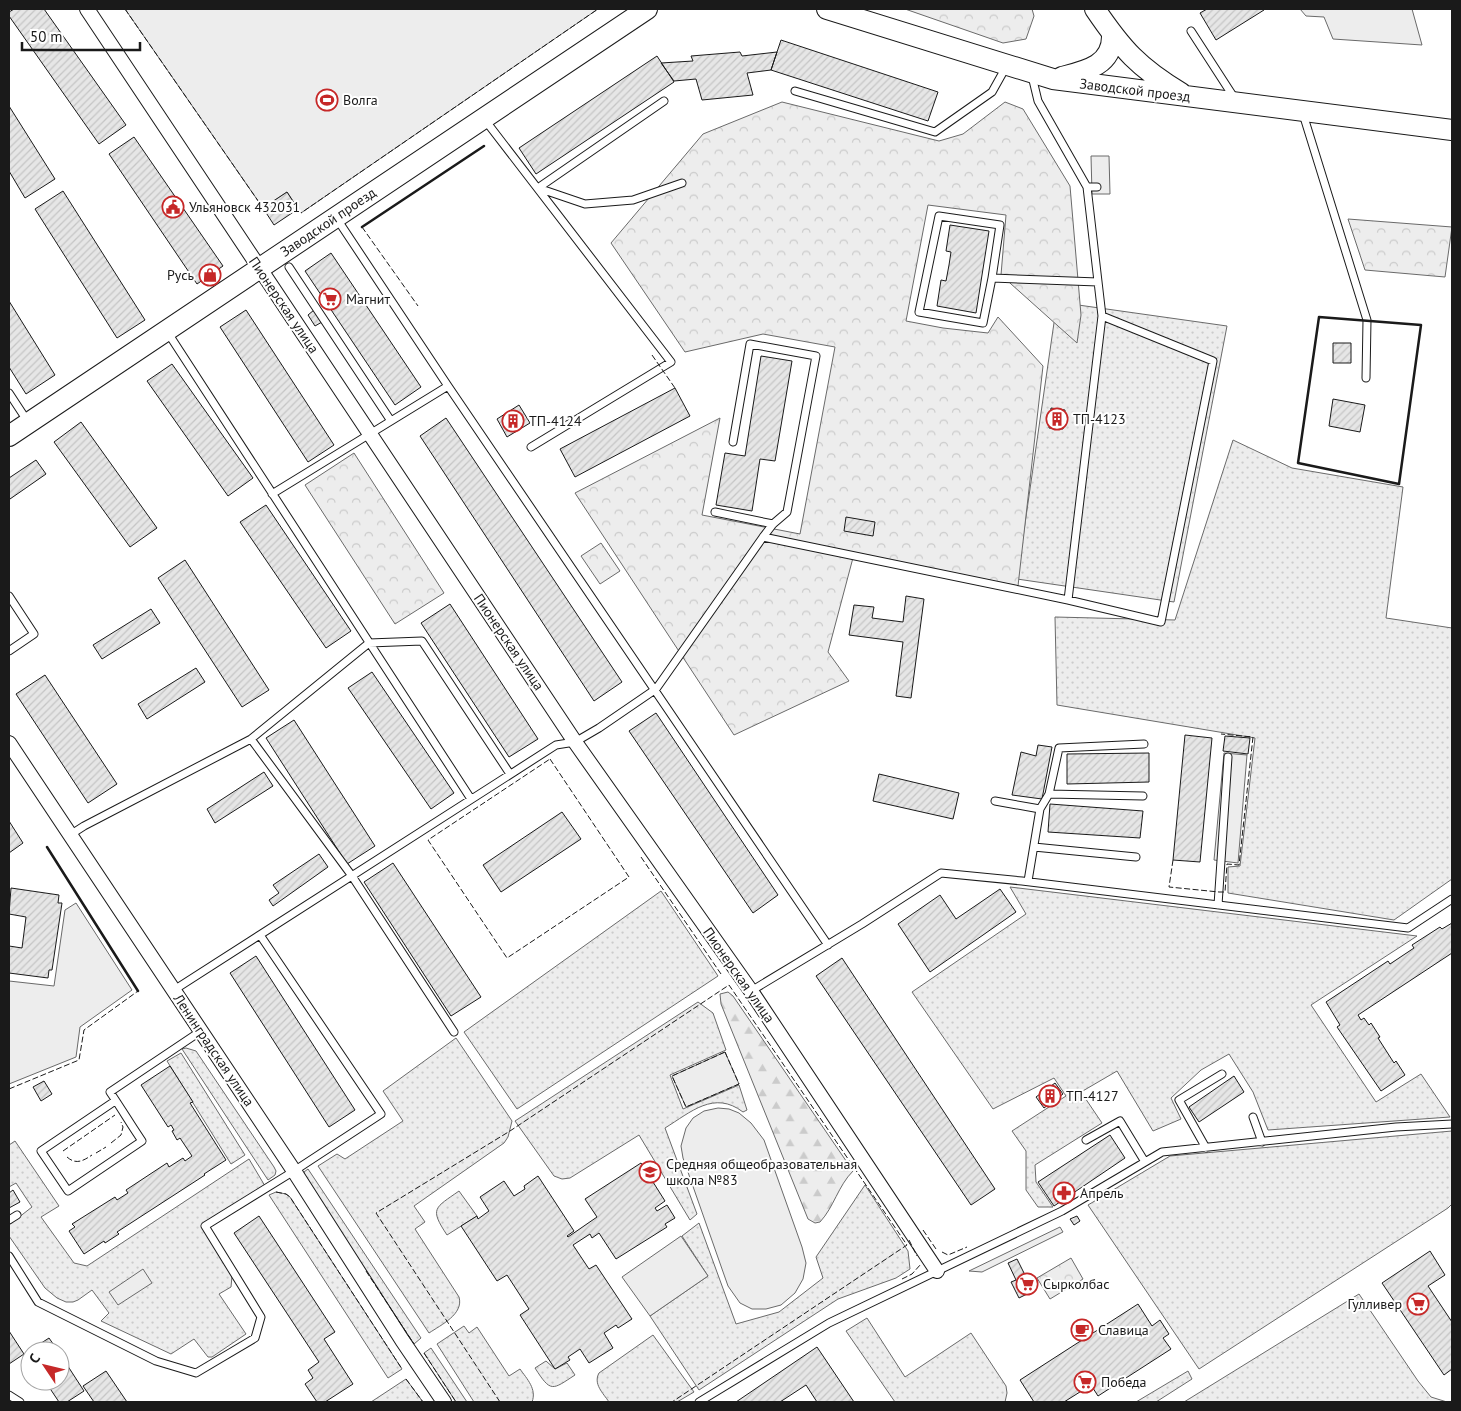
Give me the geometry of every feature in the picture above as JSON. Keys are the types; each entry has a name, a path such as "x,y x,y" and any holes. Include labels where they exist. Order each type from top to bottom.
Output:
{"street":[{"name":"Пионерская улица","path":"86,9 576,742 751,991 937,1270"},
{"name":"Заводской проезд","path":"9,436 647,9"},
{"name":"Заводской проезд","path":"826,9 1053,79 1452,130"},
{"path":"1095,9 1112,35 1130,56 1142,67 1187,96"},
{"path":"1053,79 1085,71 1100,62 1110,51 1113,43 1112,35"},
{"name":"Ленинградская улица","path":"9,743 294,1171 444,1402"}],"lane":[{"path":"1191,31 1238,103"},
{"path":"795,90 935,132 992,92 1007,66"},
{"path":"1032,73 1038,100 1087,187 1102,316 1068,600"},
{"path":"538,188 664,101"},
{"path":"1302,111 1367,320 1366,378"},
{"path":"484,118 672,362 531,447"},
{"path":"538,188 585,204 633,200 682,183"},
{"path":"1087,187 1097,186"},
{"path":"939,216 1000,226 992,278 983,323 919,312 939,216"},
{"path":"336,217 448,386 828,945"},
{"path":"289,267 391,421"},
{"path":"992,278 1098,282"},
{"path":"763,537 1068,600 1161,622 1213,361 1102,316"},
{"path":"166,330 471,799"},
{"path":"174,990 556,744 576,742 656,690 763,537 773,524 787,512 816,356 750,344 733,442"},
{"path":"272,494 448,386"},
{"path":"9,393 28,423"},
{"path":"715,512 773,524"},
{"path":"9,596 34,634 9,651"},
{"path":"70,835 251,739 369,643 422,641 510,774"},
{"path":"251,739 352,876 454,1032"},
{"path":"1028,881 1040,809 1049,794 1059,748 1144,744"},
{"path":"1218,905 1228,757"},
{"path":"1049,794 1143,796"},
{"path":"995,802 1040,809"},
{"path":"1034,847 1136,857"},
{"path":"751,991 828,945 941,873 1028,881 1408,928 1452,899"},
{"path":"9,1256 38,1302 156,1361 196,1373 255,1338 261,1317 205,1226 381,1114 260,935"},
{"path":"115,1100 41,1151 68,1190 142,1141 110,1092 201,1031"},
{"path":"1206,1148 1179,1100 1222,1074"},
{"path":"1253,1117 1262,1142"},
{"path":"1086,1140 1120,1121 1146,1162"},
{"path":"699,1402 829,1323 1062,1211 1162,1152 1396,1127 1452,1124"},
{"path":"9,1220 17,1215"},
{"path":"9,1395 20,1402"}],"green space":[{"path":"905,9 1032,9 1034,16 1026,39 1003,43"},
{"path":"782,102 939,141 963,134 1005,102 1023,109 1070,186 1081,315 1077,343 1001,275 1006,215 928,205 906,321 943,328 988,333 998,317 1043,366 1018,586 854,554 828,652 849,681 734,735 575,493 720,418 702,515 800,534 835,347 763,334 685,352 611,243 703,134"},
{"path":"1348,219 1452,227 1445,277 1365,270"},
{"path":"1057,302 1227,326 1174,602 1017,579"},
{"path":"1233,440 1292,468 1403,487 1386,618 1452,628 1452,879 1394,920 1228,893 1228,867 1240,866 1255,738 1057,705 1055,617 1175,620"},
{"path":"354,453 444,593 395,624 305,485"},
{"path":"601,543 620,571 600,584 581,556"},
{"path":"1010,887 1417,936 1311,1005 1376,1102 1421,1074 1450,1117 1268,1130 1253,1092 1229,1054 1201,1070 1171,1098 1181,1119 1153,1131 1117,1071 1081,1092 1102,1123 1035,1165 1036,1182 1053,1207 1038,1207 1026,1190 1026,1151 1012,1131 1066,1096 1054,1078 993,1109 912,992 1026,914"},
{"path":"661,891 718,976 517,1109 464,1032"},
{"path":"728,992 733,996 853,1171 843,1183 829,1210 820,1222 815,1223 808,1219 721,1004 720,994"},
{"path":"698,1002 713,1013 726,1050 670,1075 683,1109 739,1085 747,1110 743,1112 722,1103 712,1103 693,1110 665,1128 697,1214 690,1220 639,1135 570,1178 562,1179 554,1176 515,1121"},
{"path":"456,1038 512,1121 508,1137 504,1143 414,1206 425,1222 415,1229 459,1297 460,1303 455,1314 429,1333 318,1166 337,1154 345,1159 403,1121 383,1091"},
{"path":"186,1048 196,1051 274,1167 275,1175 268,1180 182,1049"},
{"path":"181,1053 245,1155 231,1164 167,1061"},
{"path":"1452,1131 1452,1204 1448,1208 1199,1369 1088,1205 1170,1156"},
{"path":"15,1141 59,1206 41,1217 74,1263 87,1266 249,1159 265,1186 202,1225 232,1276 231,1287 219,1294 246,1334 212,1357 208,1357 194,1339 171,1354 101,1321 109,1313 92,1290 78,1300 66,1302 57,1298 45,1288 9,1236 9,1225 32,1207 16,1183 9,1187 9,1145"},
{"path":"308,1169 421,1338 414,1344 305,1178 304,1172"},
{"path":"865,1185 908,1251 910,1269 896,1278 838,1299 699,1390 650,1316 708,1276 682,1236 699,1223 736,1324 779,1312 823,1278 816,1257"},
{"path":"459,1191 477,1216 447,1235 438,1219 437,1209 444,1201"},
{"path":"276,1192 290,1197 402,1369 388,1378 269,1195"},
{"path":"1071,1258 1083,1279 1050,1299 1037,1278"},
{"path":"1359,1294 1431,1397 1447,1402 1184,1402"},
{"path":"867,1318 905,1377 971,1333 1006,1386 1005,1402 895,1402 846,1331"},
{"path":"464,1326 469,1333 477,1327 509,1376 520,1369 532,1388 532,1402 474,1402 437,1344"},
{"path":"653,1335 694,1392 677,1402 609,1402 598,1385 597,1377 599,1373"},
{"path":"431,1348 467,1402 456,1402 424,1353"},
{"path":"546,1361 555,1369 567,1363 575,1375 556,1386 549,1385 535,1368"},
{"path":"1188,1371 1192,1379 1156,1402 1136,1402"},
{"path":"406,1379 423,1402 371,1402"}],"shaded area":[{"name":"Волга","path":"125,9 598,9 301,213 287,192 263,208"},
{"path":"1300,9 1412,9 1422,45 1333,39 1324,17 1306,16"},
{"path":"1091,156 1109,156 1110,194 1092,194"},
{"path":"1224,753 1247,755 1238,863 1214,860"},
{"path":"76,903 132,990 80,1027 76,1057 9,1084 9,981 54,986 65,910"},
{"path":"725,1052 739,1084 686,1107 672,1076"},
{"path":"718,1108 729,1109 739,1113 751,1123 764,1140 802,1247 806,1263 803,1279 795,1293 781,1305 766,1309 752,1309 740,1303 728,1286 683,1158 681,1146 686,1128 693,1118 704,1111"},
{"path":"1060,1227 1063,1232 982,1272 969,1271"},
{"path":"681,1236 708,1276 650,1316 622,1277"},
{"path":"143,1269 152,1283 118,1305 109,1292"}],"building":[{"path":"14,9 44,9 126,125 99,144 9,16 9,12"},
{"path":"1207,9 1264,10 1216,40 1200,13"},
{"path":"781,40 938,92 928,121 771,70"},
{"path":"740,52 742,56 777,52 771,70 747,73 753,95 702,100 696,79 674,81 661,63 693,61 691,56"},
{"path":"657,56 674,82 536,174 519,148"},
{"path":"9,106 55,179 25,198 9,171"},
{"path":"134,137 223,266 197,284 109,154"},
{"path":"63,191 145,320 117,338 35,209"},
{"path":"287,192 298,209 274,225 263,208"},
{"path":"950,225 989,231 976,313 937,306 941,280 946,281 949,265 951,252 946,251"},
{"path":"331,253 421,387 395,405 305,271"},
{"path":"9,301 55,375 26,394 9,367"},
{"path":"246,310 334,445 308,462 220,327"},
{"path":"314,310 322,322 315,326 308,315"},
{"path":"1333,343 1351,343 1351,363 1333,363"},
{"path":"761,356 792,361 775,461 760,459 752,511 716,505 725,453 745,456"},
{"path":"172,364 253,478 228,496 147,381"},
{"path":"675,388 690,416 575,477 560,449"},
{"path":"1333,399 1365,405 1360,432 1329,426"},
{"name":"ТП-4124","path":"519,405 530,423 507,437 497,419"},
{"name":"ТП-4123","path":"1051,408 1065,410 1063,429 1049,428"},
{"path":"446,418 622,682 594,701 420,436"},
{"path":"81,422 157,528 130,547 54,442"},
{"path":"36,460 46,474 10,499 9,478"},
{"path":"266,505 351,631 326,648 240,522"},
{"path":"846,517 875,522 873,536 844,531"},
{"path":"185,560 269,690 242,707 158,578"},
{"path":"906,596 924,599 911,698 896,696 903,642 849,635 854,605 874,607 872,618 903,622"},
{"path":"450,604 538,739 509,757 421,623"},
{"path":"151,609 160,623 102,659 93,645"},
{"path":"196,668 205,682 147,719 138,704"},
{"path":"372,672 454,793 431,809 348,688"},
{"path":"45,675 117,784 88,803 16,694"},
{"path":"656,713 778,895 753,913 629,731"},
{"path":"294,720 375,846 347,864 266,738"},
{"path":"1185,735 1212,738 1200,862 1173,860"},
{"path":"1225,736 1250,738 1248,754 1223,751"},
{"path":"1038,745 1052,747 1042,799 1012,795 1021,752 1036,756"},
{"path":"1149,753 1149,782 1067,784 1067,754"},
{"path":"264,772 273,786 215,823 207,809"},
{"path":"879,774 959,793 953,819 873,801"},
{"path":"1050,804 1143,811 1140,838 1048,832"},
{"path":"562,812 581,839 501,892 483,865"},
{"path":"9,821 23,843 9,853"},
{"path":"319,854 328,867 273,906 269,900 279,893 273,885"},
{"path":"393,863 481,997 451,1016 364,882"},
{"path":"11,888 59,895 58,903 62,903 52,970 49,970 48,978 9,973 9,946 22,948 26,917 9,914"},
{"path":"1000,889 1016,912 930,972 898,924 940,895 956,919"},
{"path":"1452,923 1452,953 1358,1015 1361,1020 1364,1018 1369,1025 1371,1023 1394,1063 1396,1061 1405,1075 1381,1091 1337,1027 1340,1025 1326,1002 1388,961 1390,964 1414,948 1412,945 1440,927 1442,929"},
{"path":"256,956 355,1110 329,1127 230,973"},
{"path":"842,958 995,1189 971,1205 816,976"},
{"path":"170,1066 193,1102 190,1103 226,1160 117,1232 119,1234 84,1254 69,1231 75,1227 72,1224 115,1197 117,1200 128,1193 126,1190 167,1163 169,1167 183,1158 185,1161 192,1156 180,1138 177,1140 171,1125 168,1127 141,1085"},
{"path":"1234,1076 1244,1092 1199,1122 1189,1107"},
{"path":"44,1081 52,1094 41,1101 33,1087"},
{"name":"ТП-4127","path":"1055,1083 1063,1094 1044,1108 1036,1097"},
{"path":"1110,1135 1125,1158 1054,1206 1038,1182"},
{"path":"641,1163 665,1201 655,1208 657,1211 667,1205 675,1218 665,1224 667,1227 616,1259 599,1233 592,1238 590,1234 573,1245 589,1269 596,1265 632,1319 618,1328 616,1325 604,1333 613,1348 589,1363 580,1349 568,1357 570,1360 555,1369 520,1315 529,1309 507,1275 497,1281 461,1226 477,1216 478,1219 489,1211 480,1197 504,1181 514,1196 525,1189 524,1186 538,1176 574,1231 568,1237 597,1217 585,1199"},
{"path":"13,1190 20,1202 9,1208 9,1193"},
{"path":"259,1216 335,1332 324,1339 353,1384 325,1402 317,1402 305,1384 313,1378 308,1370 319,1362 234,1233"},
{"path":"1077,1216 1080,1221 1074,1225 1070,1219"},
{"name":"Гулливер","path":"1430,1251 1445,1275 1428,1286 1452,1322 1452,1369 1444,1375 1382,1283"},
{"path":"1017,1259 1033,1291 1019,1298 1011,1282 1016,1280 1008,1263"},
{"path":"1138,1304 1152,1326 1160,1320 1169,1334 1163,1338 1171,1349 1098,1396 1091,1385 1064,1402 1034,1402 1020,1380"},
{"path":"9,1331 20,1348 20,1357 9,1364"},
{"path":"817,1347 854,1402 817,1402 806,1385 780,1402 736,1402"},
{"path":"70,1369 84,1391 67,1402 59,1402 52,1391 70,1391"},
{"path":"106,1371 127,1402 94,1402 83,1386"}],"fence":[{"path":"125,9 263,208"},
{"path":"298,209 301,213 598,9"},
{"path":"362,227 418,306"},
{"path":"652,355 675,388"},
{"path":"1173,860 1169,887 1219,892 1225,892 1227,864 1239,865 1253,737 1221,734"},
{"path":"550,759 629,877 507,958 428,840 550,759"},
{"path":"641,857 721,974"},
{"path":"500,1402 376,1213 510,1131 729,985 907,1245 672,1402"},
{"path":"9,1089 79,1060 84,1030 138,991"},
{"path":"725,1052 739,1084 686,1107 672,1076 725,1052"},
{"path":"63,1151 115,1115"},
{"path":"111,1143 121,1135 123,1127 121,1122"},
{"path":"96,1153 106,1147"},
{"path":"67,1157 73,1161 80,1161 92,1155"},
{"path":"276,1192 290,1197 402,1369"},
{"path":"923,1230 936,1249"},
{"path":"909,1240 917,1256"},
{"path":"942,1252 948,1255 967,1247"},
{"path":"902,1279 912,1274 921,1264"},
{"path":"366,1271 414,1344"},
{"path":"424,1353 456,1402"},
{"path":"406,1379 423,1402"}],"wall":[{"path":"362,227 484,146"},
{"path":"1319,317 1421,325 1399,484 1298,463 1319,317"},
{"path":"47,847 138,991"}],"place":[{"name":"Волга","path":"327,100"},
{"name":"Ульяновск 432031","path":"173,207"},
{"name":"Русь","path":"210,275"},
{"name":"Магнит","path":"330,299"},
{"name":"ТП-4123","path":"1057,419"},
{"name":"ТП-4124","path":"513,421"},
{"name":"ТП-4127","path":"1050,1096"},
{"name":"Средняя общеобразовательная школа №83","path":"650,1172"},
{"name":"Апрель","path":"1064,1193"},
{"name":"Сырколбас","path":"1027,1284"},
{"name":"Гулливер","path":"1418,1304"},
{"name":"Славица","path":"1082,1330"},
{"name":"Победа","path":"1085,1382"}]}
